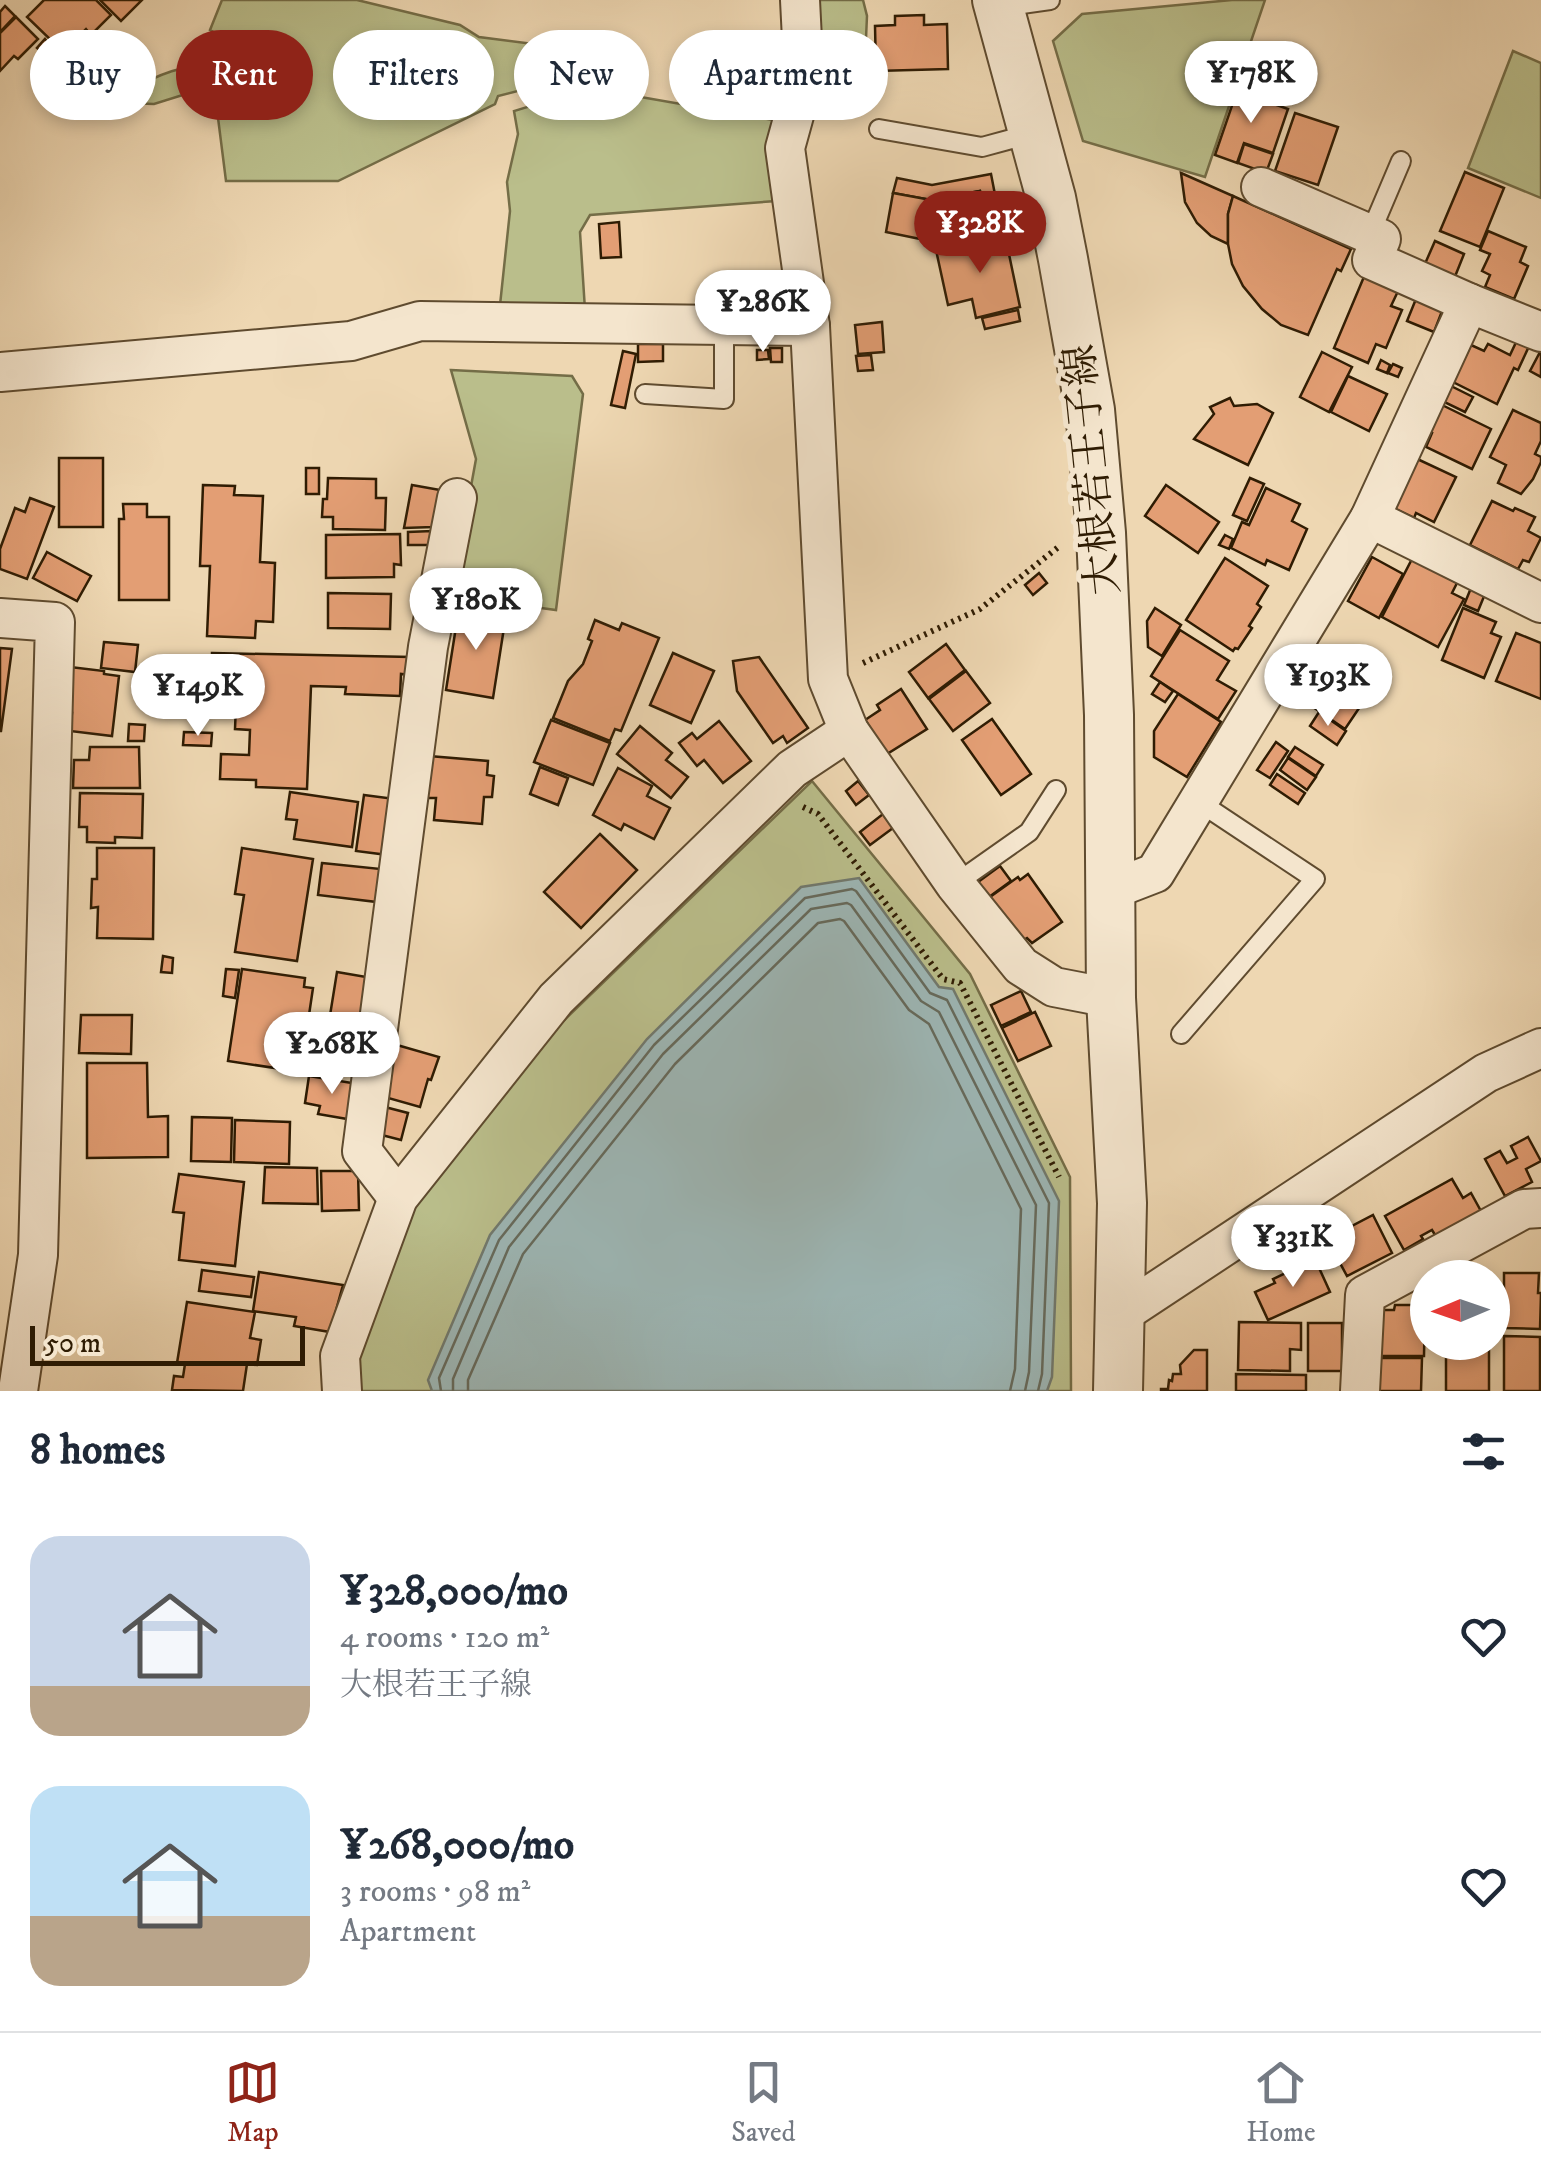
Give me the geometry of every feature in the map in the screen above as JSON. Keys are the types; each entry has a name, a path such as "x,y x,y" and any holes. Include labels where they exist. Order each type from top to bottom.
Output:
{"street":[{"path":"800,0 804,78 784,148 810,326 828,680 850,731 955,884 1021,966 1054,987 1111,998"},
{"name":"大根若王子線","path":"999,4 1051,198 1090,410 1102,551 1109,715 1111,998 1122,1203 1118,1391"},
{"path":"1260,187 1380,239 1372,260 1541,332"},
{"path":"1112,890 1155,873 1370,518 1469,303"},
{"path":"0,372 351,341 420,322 810,326"},
{"path":"398,1198 362,1151 428,647 457,498"},
{"path":"1370,518 1541,603"},
{"path":"0,618 55,622 38,1255 19,1391"},
{"path":"342,1391 340,1356 398,1198 556,999 792,769 850,731"},
{"path":"1120,1315 1486,1073 1541,1048"},
{"path":"1360,1391 1365,1295 1524,1210 1541,1208"}],"lane":[{"path":"999,4 1050,0"},
{"path":"879,128 982,147 1034,133"},
{"path":"1370,234 1401,161"},
{"path":"645,394 724,399 724,325"},
{"path":"955,884 1029,832 1056,790"},
{"path":"1181,1034 1314,880 1198,802"}],"path":[{"path":"828,680 980,608 1062,544"},
{"path":"768,792 818,814 943,979 960,983 1059,1177"}],"green space":[{"path":"222,0 357,0 460,25 468,30 333,30 333,120 462,120 338,181 226,181 218,120 313,120 313,30 210,30"},
{"path":"816,0 863,0 866,30 816,30"},
{"path":"1265,0 1205,177 1083,141 1053,41 1082,14"},
{"path":"494,39 514,41 514,92 498,96 495,104"},
{"path":"1513,51 1541,63 1541,198 1468,168"},
{"path":"176,70 176,97 156,103 156,77"},
{"path":"649,98 669,102 669,120 773,120 776,201 590,215 580,232 585,310 500,305 510,211 507,182 518,134 516,120 649,120"},
{"path":"451,370 572,376 583,394 556,610 451,596 476,459"},
{"path":"812,781 970,974 1070,1177 1071,1391 357,1391 355,1359 415,1201 556,1028"}],"water":[{"path":"859,878 939,987 953,989 1059,1201 1052,1377 1047,1391 432,1391 428,1380 490,1235 647,1039 801,887"}],"building":[{"path":"44,0 96,0 111,15 96,30 40,30 27,17"},
{"path":"100,0 142,0 121,21"},
{"path":"5,6 15,16 0,32 0,12"},
{"path":"924,15 924,25 947,24 948,69 888,71 888,30 875,30 875,26 895,25 895,16"},
{"path":"16,17 30,31 30,47 0,71 0,33"},
{"path":"1237,91 1288,109 1273,153 1244,143 1237,163 1215,155"},
{"path":"1295,113 1338,127 1318,185 1275,171"},
{"path":"1244,144 1273,154 1266,173 1238,163"},
{"path":"1465,172 1504,188 1480,247 1440,231"},
{"path":"1181,173 1233,196 1228,214 1228,244 1197,223 1185,202"},
{"path":"991,174 998,210 985,213 980,191 931,200 893,193 897,178 932,185"},
{"path":"980,191 989,236 935,246 935,242 886,232 893,193 931,200"},
{"path":"1233,196 1351,249 1341,271 1337,269 1308,335 1281,325 1243,286 1228,244 1228,214"},
{"path":"619,222 621,257 601,258 599,224"},
{"path":"1488,231 1526,247 1520,262 1528,266 1514,299 1485,287 1490,275 1482,271 1490,254 1480,250"},
{"path":"1005,235 1020,307 976,318 972,299 948,305 936,250"},
{"path":"1435,241 1464,254 1454,279 1424,266"},
{"path":"1366,272 1400,287 1391,306 1402,310 1386,348 1376,344 1368,363 1334,348"},
{"path":"1418,294 1444,306 1434,332 1407,321"},
{"path":"1018,310 1020,321 985,329 982,318"},
{"path":"882,322 884,352 858,354 855,325"},
{"path":"1519,336 1531,342 1497,404 1453,382 1471,345 1484,351 1488,344 1510,355"},
{"path":"638,344 663,344 663,361 638,362"},
{"path":"770,348 782,348 782,362 771,362"},
{"path":"757,350 768,350 769,359 757,360"},
{"path":"1541,350 1541,377 1530,371"},
{"path":"623,351 636,354 625,408 611,405"},
{"path":"1322,352 1352,367 1329,412 1300,397"},
{"path":"871,355 873,370 858,371 856,356"},
{"path":"1381,360 1390,365 1387,373 1377,369"},
{"path":"1393,364 1402,368 1398,377 1388,373"},
{"path":"1348,376 1387,394 1369,431 1331,412"},
{"path":"1447,384 1473,397 1465,412 1440,400"},
{"path":"1230,398 1234,406 1257,404 1273,413 1248,465 1194,439 1214,414 1210,407"},
{"path":"1440,404 1491,429 1472,469 1426,447 1432,433 1427,431"},
{"path":"1513,410 1541,423 1541,441 1535,454 1541,462 1521,494 1498,483 1506,465 1490,457"},
{"path":"1413,457 1456,477 1434,522 1389,506"},
{"path":"59,458 103,458 103,527 59,527"},
{"path":"306,468 319,468 319,494 306,494"},
{"path":"328,478 376,479 376,498 386,498 385,530 333,529 333,517 322,517"},
{"path":"1250,478 1264,484 1247,521 1233,515"},
{"path":"203,485 235,486 234,495 263,496 260,562 275,563 273,622 256,621 255,638 207,636 210,566 200,566"},
{"path":"412,485 440,490 433,527 404,528"},
{"path":"1166,485 1219,522 1198,553 1145,516"},
{"path":"1266,488 1300,504 1292,521 1307,529 1289,570 1267,560 1265,565 1231,548 1242,522 1249,525"},
{"path":"30,498 54,507 27,579 0,569 0,549 15,508 25,512"},
{"path":"1492,501 1535,517 1528,531 1541,538 1529,562 1523,560 1518,569 1470,545"},
{"path":"123,504 147,504 147,517 169,517 169,600 119,600 119,519 124,519"},
{"path":"432,531 432,545 408,545 408,532"},
{"path":"400,534 401,565 394,564 394,577 326,578 326,535"},
{"path":"1225,535 1233,539 1229,549 1219,545"},
{"path":"47,552 91,576 77,601 33,578"},
{"path":"1372,557 1403,574 1379,618 1348,601"},
{"path":"1225,558 1268,586 1257,604 1261,607 1249,626 1252,628 1233,651 1186,620"},
{"path":"1412,559 1457,583 1452,593 1464,599 1438,647 1382,617"},
{"path":"1039,573 1047,583 1033,595 1025,585"},
{"path":"1471,588 1485,594 1478,611 1464,605"},
{"path":"328,593 391,594 390,629 328,628"},
{"path":"459,608 506,615 493,698 446,690"},
{"path":"1155,608 1181,625 1162,656 1148,647 1147,621"},
{"path":"1463,608 1496,622 1491,633 1501,637 1484,678 1442,660"},
{"path":"595,620 619,630 622,623 659,638 621,731 615,729 610,741 553,718 568,681 583,664"},
{"path":"1180,630 1229,661 1217,680 1236,691 1218,719 1151,676"},
{"path":"1516,633 1541,643 1541,699 1496,681"},
{"path":"104,642 138,645 135,672 101,668"},
{"path":"946,644 965,670 928,698 909,672"},
{"path":"0,648 12,649 1,731 0,731"},
{"path":"1343,652 1380,677 1345,729 1291,692 1317,654 1335,666"},
{"path":"212,653 411,657 411,675 401,674 400,696 345,694 346,687 311,686 307,789 256,787 256,780 220,779 221,754 249,755 250,730 235,729 236,705 229,705 230,689 212,688"},
{"path":"673,653 714,671 691,723 650,705"},
{"path":"759,657 808,728 787,743 783,736 773,743 737,691 733,661"},
{"path":"70,667 119,676 112,736 70,731 72,713 65,713"},
{"path":"966,671 990,703 953,731 929,699"},
{"path":"1160,682 1173,691 1165,702 1152,694"},
{"path":"901,689 927,729 887,754 865,720 880,710 877,705"},
{"path":"1178,694 1221,722 1187,777 1154,757 1154,731"},
{"path":"1319,712 1346,731 1337,745 1310,726"},
{"path":"992,719 1031,774 1001,795 962,740"},
{"path":"551,720 610,743 593,785 534,762"},
{"path":"719,721 751,761 723,783 704,760 697,766 679,743 692,733 697,739"},
{"path":"129,724 145,725 144,741 128,741"},
{"path":"640,726 672,753 666,760 688,777 671,798 617,754"},
{"path":"184,732 212,733 211,746 183,745"},
{"path":"1276,742 1288,751 1270,778 1257,770"},
{"path":"90,747 139,747 140,788 73,788 74,760 89,760"},
{"path":"1295,747 1323,765 1316,776 1288,757"},
{"path":"429,756 488,761 487,775 494,776 492,797 484,797 482,824 434,820 436,798 425,798"},
{"path":"1288,758 1316,777 1307,790 1280,770"},
{"path":"540,767 568,778 558,805 530,794"},
{"path":"618,768 652,786 647,796 670,808 654,839 624,824 621,830 593,815"},
{"path":"1277,774 1305,793 1298,804 1270,785"},
{"path":"858,781 869,795 856,805 846,791"},
{"path":"290,792 358,802 352,847 294,839 297,820 286,819"},
{"path":"80,793 143,794 142,838 115,837 115,843 87,842 87,827 79,827"},
{"path":"364,795 395,799 388,855 356,851"},
{"path":"883,814 893,828 870,845 860,832"},
{"path":"600,834 637,870 581,928 544,892"},
{"path":"97,848 154,848 153,939 97,938 98,907 91,908 92,879 97,879"},
{"path":"242,848 313,859 297,961 235,952 244,895 235,894"},
{"path":"322,863 381,869 377,902 318,895"},
{"path":"1000,866 1011,881 989,897 974,885"},
{"path":"1028,874 1062,922 1032,943 1027,938 1022,941 990,897"},
{"path":"163,956 173,958 172,973 161,972"},
{"path":"226,969 239,970 235,998 223,996"},
{"path":"242,969 305,978 304,987 313,988 305,1042 300,1041 295,1071 228,1061"},
{"path":"337,972 372,978 362,1040 327,1034"},
{"path":"1021,991 1031,1012 1001,1026 991,1005"},
{"path":"1035,1012 1051,1046 1018,1061 1002,1028"},
{"path":"81,1015 132,1015 131,1054 79,1053"},
{"path":"397,1045 439,1057 420,1107 381,1096"},
{"path":"87,1063 147,1063 148,1117 168,1116 168,1157 87,1158"},
{"path":"309,1076 358,1084 353,1120 318,1114 320,1106 305,1103"},
{"path":"381,1106 408,1113 401,1140 374,1133"},
{"path":"192,1117 232,1118 231,1162 191,1161"},
{"path":"235,1120 290,1122 289,1164 234,1162"},
{"path":"1528,1137 1541,1161 1526,1169 1532,1182 1505,1196 1485,1159 1500,1151 1507,1163 1517,1158 1511,1146"},
{"path":"265,1167 317,1168 318,1204 263,1203"},
{"path":"321,1171 358,1171 359,1210 322,1211"},
{"path":"179,1174 244,1182 235,1266 179,1260 184,1213 173,1212"},
{"path":"1452,1179 1463,1198 1471,1193 1482,1213 1437,1238 1432,1230 1404,1250 1385,1216"},
{"path":"1373,1215 1392,1253 1347,1276 1327,1239"},
{"path":"1315,1259 1330,1292 1268,1320 1255,1292"},
{"path":"202,1270 254,1277 251,1297 199,1291"},
{"path":"259,1272 343,1285 330,1332 294,1326 296,1317 253,1311"},
{"path":"1510,1273 1539,1273 1540,1329 1510,1328"},
{"path":"187,1302 255,1312 250,1338 261,1340 257,1365 247,1364 243,1391 172,1390 174,1376 183,1377 185,1364 177,1363"},
{"path":"1395,1305 1410,1305 1410,1356 1377,1356 1377,1310 1394,1310"},
{"path":"1239,1322 1301,1323 1301,1350 1290,1349 1290,1371 1238,1370"},
{"path":"1308,1323 1342,1323 1342,1371 1308,1371"},
{"path":"1510,1336 1540,1337 1540,1391 1504,1391 1504,1360 1510,1360"},
{"path":"1194,1350 1207,1350 1207,1391 1161,1391 1168,1389 1173,1374 1181,1374 1180,1365"},
{"path":"1378,1358 1422,1360 1421,1391 1378,1391"},
{"path":"1446,1360 1489,1360 1489,1391 1446,1391"},
{"path":"1236,1374 1306,1375 1306,1391 1236,1391"}]}
